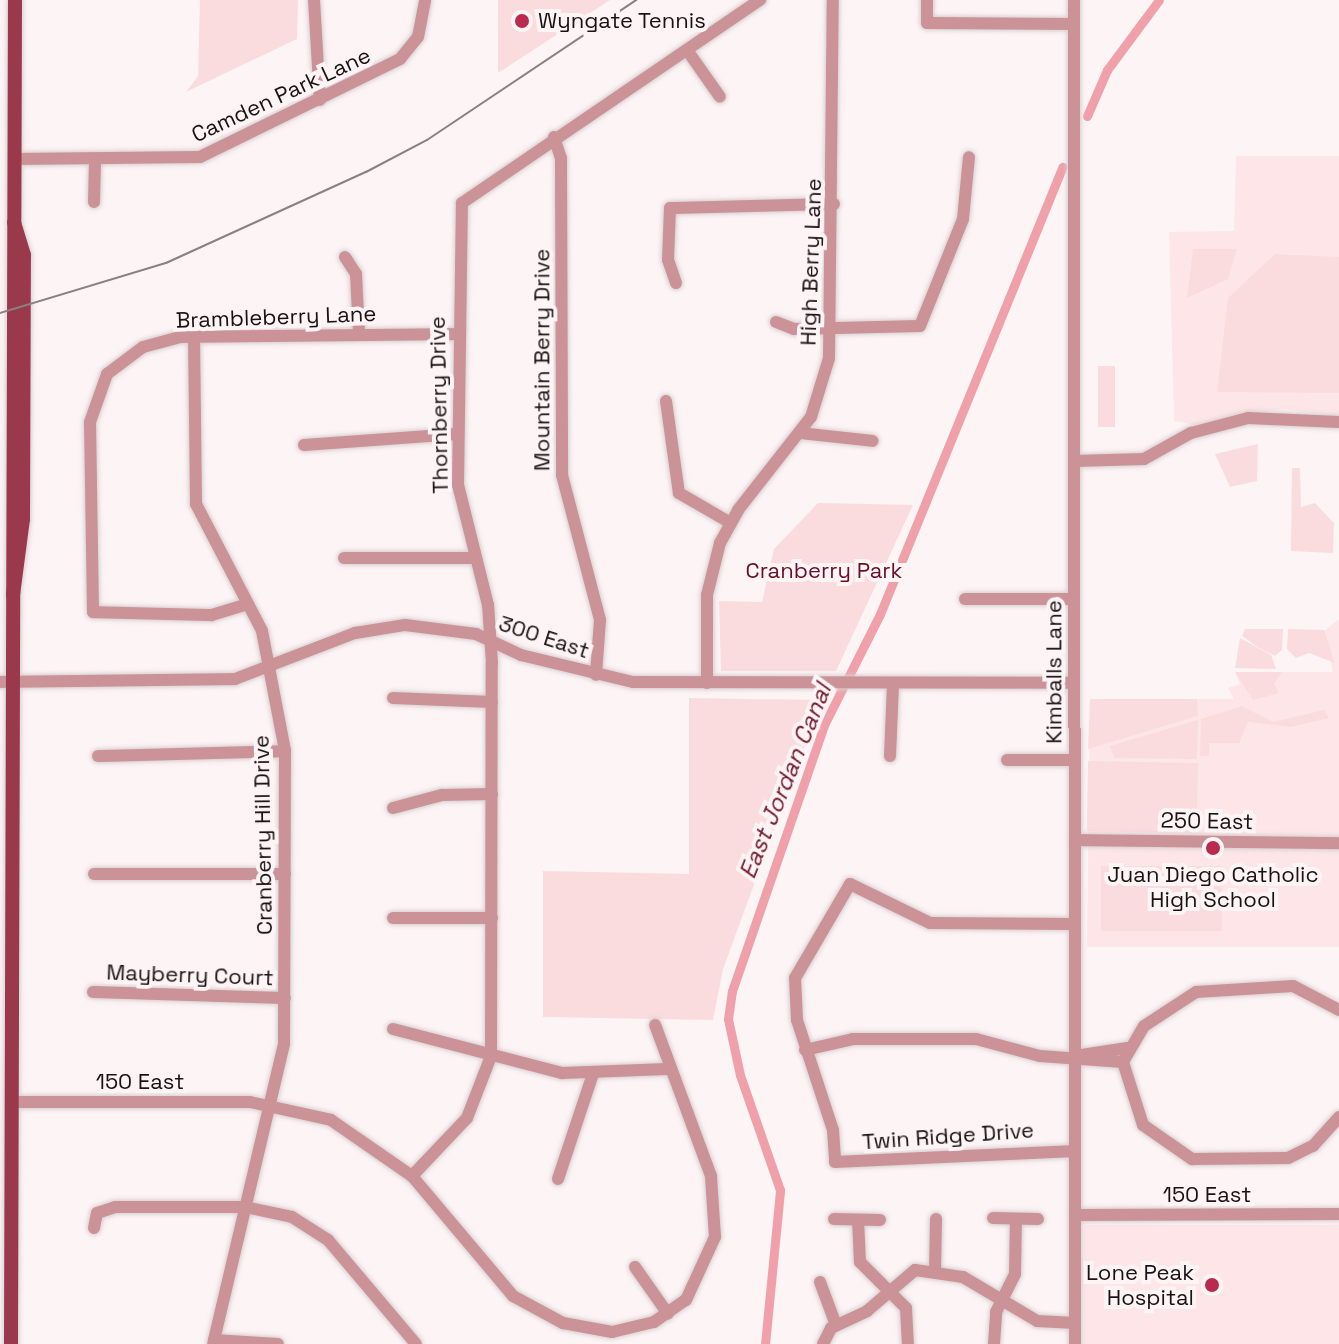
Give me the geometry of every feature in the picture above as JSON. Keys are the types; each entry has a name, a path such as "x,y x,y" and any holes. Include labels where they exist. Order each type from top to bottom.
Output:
{"main road":[{"path":"11,1344 6,682 12,595 7,223 14,159 15,0"}],"street":[{"path":"314,0 320,100"},
{"name":"Camden Park Lane","path":"14,159 200,157 320,100 407,53 422,29 425,0"},
{"name":"Thornberry Drive","path":"412,1176 467,1118 491,1056 491,641 459,494 458,334 462,203 554,137 760,0"},
{"name":"High Berry Lane","path":"707,683 710,578 729,522 801,433 821,388 833,330 833,0"},
{"path":"927,0 927,23 1074,24"},
{"name":"Kimballs Lane","path":"1074,0 1075,1344"},
{"path":"687,50 720,97"},
{"name":"Mountain Berry Drive","path":"554,137 561,158 562,475 600,620 596,675"},
{"path":"776,322 833,330 920,326 963,219 969,157"},
{"path":"94,202 95,160"},
{"path":"676,283 668,260 670,208 834,204"},
{"path":"345,257 356,274 359,334"},
{"name":"Brambleberry Lane","path":"248,604 212,615 93,612 96,393 128,355 194,336 458,334"},
{"name":"Cranberry Hill Drive","path":"194,336 196,504 248,604 270,671 285,751 284,1044 214,1342"},
{"path":"666,401 679,493 729,522"},
{"path":"1074,461 1144,459 1191,433 1248,418 1339,422"},
{"path":"801,433 873,441"},
{"path":"304,445 457,434"},
{"path":"344,558 475,558"},
{"path":"965,599 1074,599"},
{"name":"300 East","path":"6,682 215,681 270,671 375,629 428,625 491,641 596,675 707,683 1074,683"},
{"path":"890,756 893,684"},
{"path":"393,698 492,702"},
{"path":"98,756 285,751"},
{"path":"1007,760 1074,760"},
{"path":"393,808 442,795 492,794"},
{"name":"250 East","path":"1075,840 1339,843"},
{"path":"94,874 285,874"},
{"name":"Twin Ridge Drive","path":"1075,924 930,923 850,884 795,978 805,1050 833,1130 835,1162 1075,1151"},
{"path":"393,918 492,918"},
{"path":"805,1050 853,1039 976,1039 1040,1056 1125,1055 1160,1013 1203,990 1300,986 1339,1010"},
{"name":"Mayberry Court","path":"93,992 285,998"},
{"path":"600,1338 668,1314 700,1280 717,1221 711,1176 667,1069 655,1025"},
{"path":"393,1029 491,1056 593,1074 667,1069"},
{"path":"1125,1055 1143,1125 1192,1159 1288,1158 1313,1146 1339,1117"},
{"path":"558,1179 593,1074"},
{"name":"150 East","path":"8,1093 269,1104 349,1128 412,1176 513,1296 548,1318 600,1338"},
{"path":"94,1228 97,1213 115,1207 245,1207 292,1217 320,1233 416,1344"},
{"name":"150 East","path":"1075,1215 1339,1214"},
{"path":"993,1218 1038,1219"},
{"path":"834,1219 880,1220"},
{"path":"935,1272 936,1219"},
{"path":"994,1344 1001,1300 1015,1274 1016,1219"},
{"path":"858,1220 860,1262 908,1313 908,1344"},
{"path":"635,1267 668,1314"},
{"path":"820,1282 828,1334 867,1311 910,1271 963,1277 1037,1321 1075,1323"},
{"path":"214,1342 278,1344"}],"shaded area":[{"path":"1236,156 1339,156 1339,416 1283,409 1197,425 1174,421 1169,232 1234,231"},
{"name":"Juan Diego Catholic High School","path":"1339,619 1339,947 1087,947 1090,699 1234,699 1228,688 1240,684 1235,672 1333,672 1324,631"},
{"name":"Lone Peak Hospital","path":"1084,1225 1339,1225 1339,1344 1084,1344"}],"green space":[{"path":"200,0 298,0 297,39 186,92 198,76"},
{"path":"498,0 610,0 498,73"},
{"path":"1193,249 1237,249 1228,279 1187,298"},
{"path":"1275,254 1339,257 1339,393 1217,392 1228,298"},
{"path":"1098,366 1115,366 1115,427 1098,427"},
{"path":"1258,444 1257,481 1230,487 1215,454"},
{"path":"1292,468 1300,468 1301,507 1315,503 1334,523 1333,553 1291,551"},
{"name":"Cranberry Park","path":"818,503 913,505 836,671 721,671 719,601 762,602 774,549"},
{"path":"1245,629 1283,629 1282,650 1275,656 1259,648 1242,636"},
{"path":"1288,629 1324,630 1335,663 1309,653 1296,658 1287,649"},
{"path":"1240,638 1271,655 1276,669 1235,668"},
{"path":"1235,672 1282,672 1274,683 1279,693 1253,700"},
{"path":"689,698 822,700 723,969 713,1020 543,1017 543,871 689,874"},
{"path":"1090,699 1197,699 1198,716 1088,749"},
{"path":"1242,706 1273,722 1324,710 1329,718 1290,727 1248,722 1239,743 1209,743 1209,756 1200,756 1201,719"},
{"path":"1198,720 1197,759 1115,758 1109,746"},
{"path":"1088,761 1198,763 1197,833 1087,831"},
{"path":"1101,866 1222,866 1222,931 1101,931"}],"waterway":[{"name":"East Jordan Canal","path":"1087,116 1107,70 1159,0"},
{"name":"East Jordan Canal","path":"765,1344 780,1190 740,1075 728,1019 732,991 825,723 880,614 1062,167"}],"tram line":[{"path":"0,313 166,263 366,172 427,140 636,0"}],"place":[{"name":"Wyngate Tennis","path":"522,21"},
{"name":"Juan Diego Catholic High School","path":"1213,848"},
{"name":"Lone Peak Hospital","path":"1212,1285"}]}
